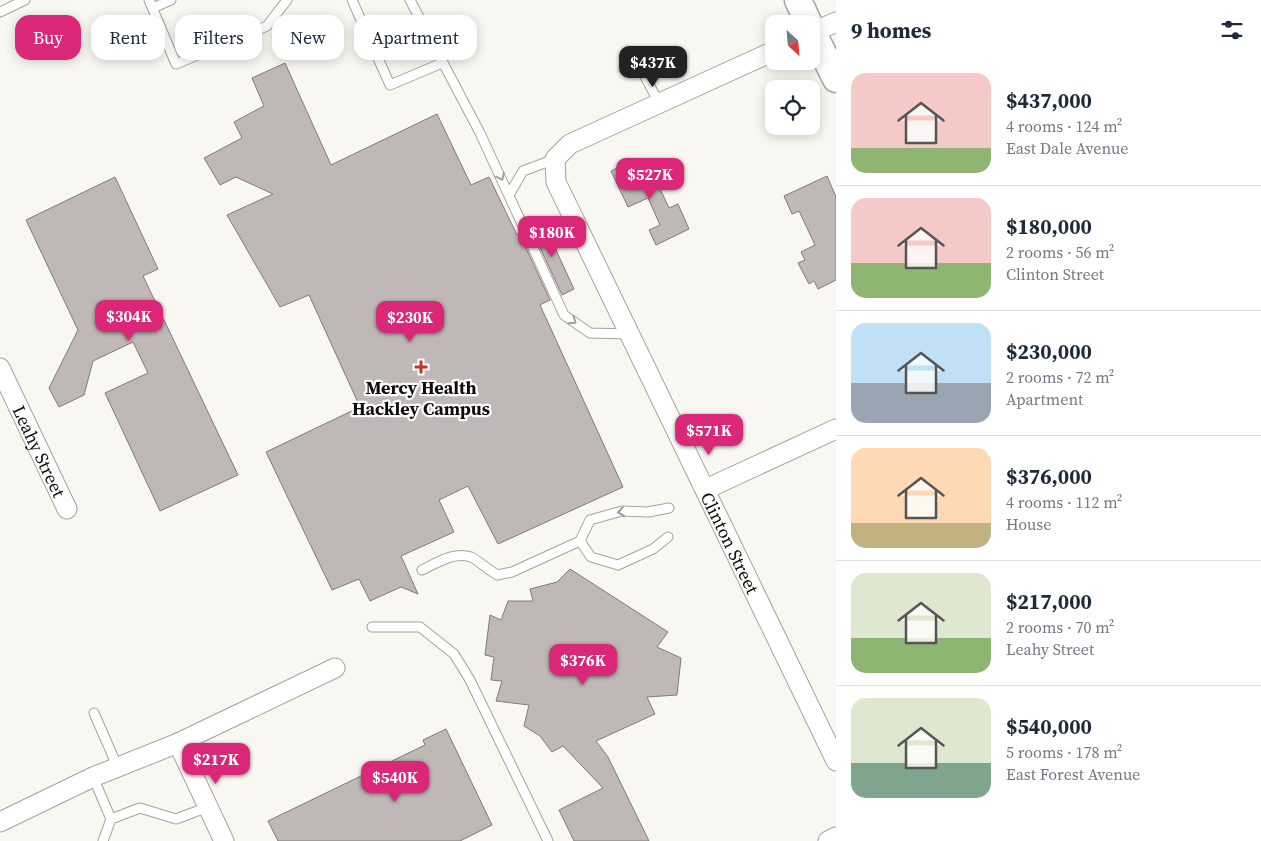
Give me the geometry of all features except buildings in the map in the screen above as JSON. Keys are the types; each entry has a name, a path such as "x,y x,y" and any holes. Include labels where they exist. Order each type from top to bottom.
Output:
{"street":[{"path":"798,0 808,15"},
{"path":"820,38 836,79"},
{"path":"555,159 570,144 765,54"},
{"name":"Clinton Street","path":"555,159 556,182 836,761"},
{"name":"Leahy Street","path":"0,368 67,509"},
{"path":"706,489 836,429"},
{"path":"0,822 93,777 178,743 335,668"},
{"path":"178,743 224,841"},
{"path":"828,841 836,837"}],"lane":[{"path":"0,12 25,0"},
{"path":"171,0 151,4 176,64 267,26 287,0"},
{"path":"352,0 390,86 442,62"},
{"path":"410,0 480,133 564,315 590,333 630,334"},
{"path":"641,69 659,103"},
{"path":"509,195 523,171 555,159"},
{"path":"422,570 456,555 473,557 484,568 497,576 512,572 580,541 590,520 622,511 648,512 669,508"},
{"path":"580,541 591,558 618,565 653,548 668,537"},
{"path":"372,627 420,627 454,654 470,680 548,841"},
{"path":"94,713 118,768"},
{"path":"93,777 111,819 104,841"},
{"path":"111,819 140,808 176,819 208,807"}],"place":[{"name":"Mercy Health Hackley Campus","path":"421,367"}]}
